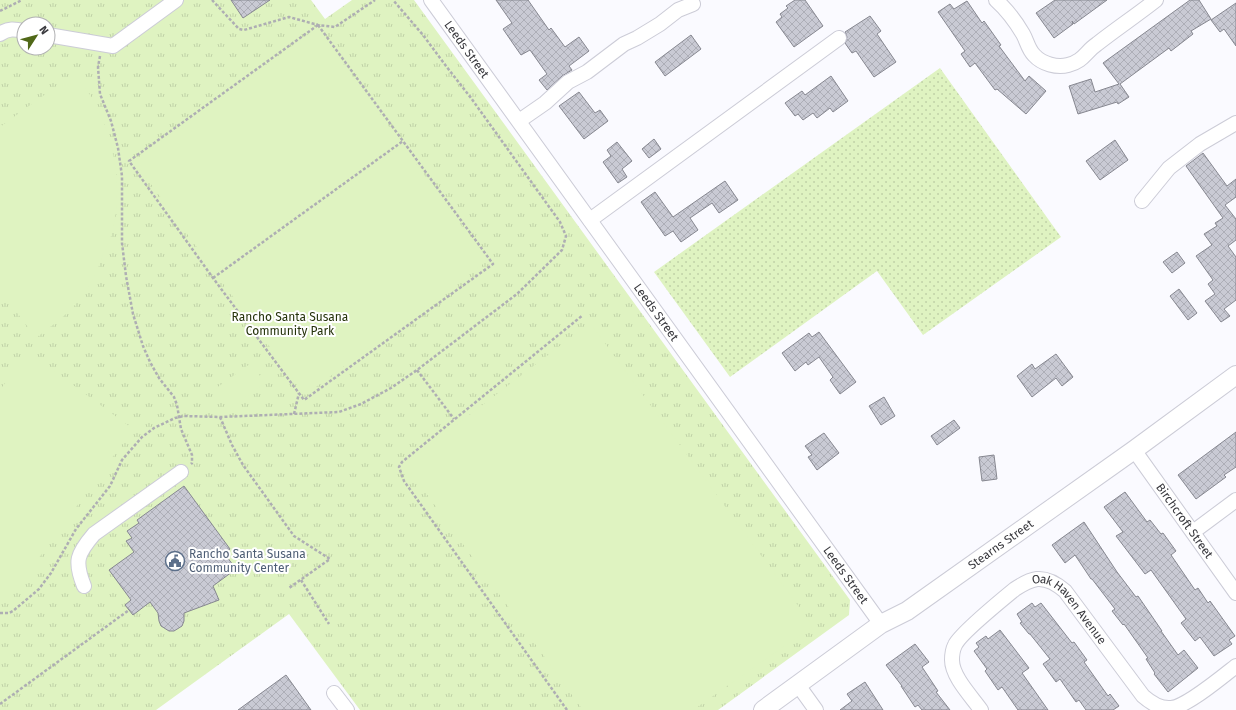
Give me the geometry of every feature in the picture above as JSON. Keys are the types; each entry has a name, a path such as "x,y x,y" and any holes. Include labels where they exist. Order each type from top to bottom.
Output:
{"main road":[{"name":"Stearns Street","path":"763,710 881,624 907,611 1134,450 1236,375"}],"street":[{"path":"56,36 113,46 176,0"},
{"name":"Leeds Street","path":"431,0 881,624"},
{"path":"996,0 1004,7 1023,34 1029,49 1036,57 1045,63 1055,66 1067,66 1077,62 1095,45 1156,0"},
{"path":"519,121 546,103 568,82 587,72 624,44 643,35 678,10 693,4"},
{"path":"0,34 4,31 16,30"},
{"path":"590,220 839,38"},
{"path":"1142,201 1169,168 1200,144 1236,123"},
{"name":"Birchcroft Street","path":"1134,450 1236,593"},
{"path":"84,586 78,571 78,560 84,546 94,534 181,472"},
{"path":"1193,532 1236,500"},
{"name":"Oak Haven Avenue","path":"981,710 953,669 952,660 955,645 962,635 1015,589 1038,579 1053,582 1065,590 1143,696 1151,703 1160,707 1170,708 1182,705 1236,666"},
{"path":"798,685 816,710"},
{"path":"334,693 347,710"}],"path":[{"path":"0,11 22,0"},
{"path":"212,0 239,29 244,30 288,17 318,25 334,27 375,0"},
{"path":"0,613 9,613 13,611 28,599 43,583 51,573 76,529 110,486 122,460 142,437 154,428 184,416 220,418 339,412 361,404 391,388 417,370 517,294 562,250 566,236 560,222 475,104 423,35 394,0"},
{"path":"318,25 493,264 304,400 130,161 318,25"},
{"path":"102,44 98,67 100,94 111,120 118,148 122,176 122,243 133,314 143,346 150,362 159,378 174,397 177,405 181,428 192,456 192,463 181,472"},
{"path":"214,278 404,141"},
{"path":"567,710 404,481 399,467 402,462 454,419 584,315"},
{"path":"417,370 454,419"},
{"path":"294,414 299,393"},
{"path":"220,418 243,465 294,536 330,559 289,588"},
{"path":"300,580 329,624"},
{"path":"0,704 129,610"}],"green space":[{"name":"Rancho Santa Susana Community Park","path":"0,0 311,0 325,19 352,0 414,0 850,600 849,615 718,710 360,710 289,614 156,710 0,710"},
{"path":"317,28 487,261 305,395 134,161"},
{"path":"940,68 1061,237 923,335 877,271 730,377 654,272"},
{"path":"73,74 90,95 111,144 117,180 115,216 112,233 96,273 86,291 69,311 36,338 0,290 0,127"},
{"path":"590,323 813,626 693,710 583,710 405,464"},
{"path":"28,352 133,429 6,603 0,599 0,390"},
{"path":"251,363 265,383 229,409 215,389"}],"building":[{"path":"231,0 270,0 243,18"},
{"path":"496,0 528,0 549,30 551,28 565,47 579,37 589,51 569,66 572,70 562,76 547,90 539,80 547,74 530,50 521,55 503,29 512,23"},
{"path":"795,0 805,0 823,26 794,47 776,22 782,17 780,14 788,8 786,6"},
{"path":"1055,0 1107,0 1074,24 1072,21 1073,24 1054,38 1036,13"},
{"path":"1190,0 1199,0 1211,19 1191,31 1193,34 1171,51 1169,48 1120,84 1129,97 1118,104 1117,102 1078,114 1069,86 1091,79 1095,92 1119,84 1103,63"},
{"path":"967,1 982,23 984,21 1001,45 999,46 1025,81 1029,76 1046,91 1026,114 997,89 995,90 975,63 970,67 961,54 965,51 938,12 950,4 954,9"},
{"path":"1236,3 1236,46 1224,29 1220,32 1211,20"},
{"path":"870,16 881,31 877,34 896,62 874,77 856,51 852,53 845,43 847,37 845,32"},
{"path":"691,35 701,49 665,76 655,62"},
{"path":"831,76 848,101 833,112 830,108 817,118 813,113 803,120 798,114 795,116 785,103 802,91 805,95"},
{"path":"579,92 595,113 600,110 608,121 584,139 559,106"},
{"path":"654,139 661,149 649,158 642,149"},
{"path":"1115,140 1128,160 1100,180 1086,161"},
{"path":"617,142 632,161 622,169 627,177 618,183 603,162 611,156 607,150"},
{"path":"1203,153 1227,186 1236,179 1236,197 1225,205 1236,219 1236,240 1228,246 1236,257 1236,300 1224,309 1230,316 1221,322 1205,301 1215,294 1208,284 1213,280 1196,256 1212,245 1204,234 1217,226 1215,223 1223,218 1186,166"},
{"path":"725,181 738,200 719,213 712,203 690,218 698,230 681,242 673,231 665,236 641,202 655,192 673,217"},
{"path":"1177,252 1185,263 1172,273 1163,262"},
{"path":"1179,289 1197,313 1188,320 1170,296"},
{"path":"819,332 856,382 840,394 830,380 833,377 819,357 808,365 806,362 795,371 782,353 809,333 812,337"},
{"path":"1056,354 1073,377 1062,386 1056,378 1032,397 1017,376 1032,364 1035,369"},
{"path":"884,397 895,416 881,425 869,406"},
{"path":"954,420 960,428 937,445 931,436"},
{"path":"1236,432 1236,467 1224,475 1226,477 1196,499 1178,475"},
{"path":"824,433 839,453 817,470 808,457 812,455 805,446"},
{"path":"994,455 997,479 982,481 979,457"},
{"name":"Rancho Santa Susana Community Center","path":"184,486 230,549 224,553 236,569 213,586 219,600 184,613 184,621 182,626 174,631 169,631 161,626 158,613 150,602 133,615 125,605 131,600 109,570 134,552 126,541 132,538 127,531 139,523 137,520"},
{"path":"1125,492 1147,522 1150,520 1161,534 1163,533 1176,551 1171,555 1195,590 1198,588 1208,603 1210,601 1235,636 1229,640 1232,644 1214,656 1200,637 1195,641 1181,623 1186,619 1151,570 1145,574 1116,536 1123,532 1104,507"},
{"path":"1084,522 1117,572 1136,597 1138,596 1178,655 1184,650 1198,668 1168,692 1154,674 1155,673 1146,659 1148,658 1124,624 1123,625 1112,611 1115,609 1091,579 1075,555 1065,563 1052,545"},
{"path":"1032,603 1035,607 1041,603 1072,643 1074,642 1087,660 1084,662 1108,696 1110,694 1119,706 1113,710 1086,710 1079,700 1076,702 1060,679 1056,682 1043,664 1050,659 1020,623 1022,622 1017,614"},
{"path":"1000,630 1029,668 1022,673 1048,710 1018,710 1002,687 998,690 985,671 987,669 974,651 979,647 976,643 986,636 988,639"},
{"path":"915,644 929,662 922,667 938,691 936,692 950,710 922,710 918,705 915,707 902,686 886,665"},
{"path":"286,675 311,710 238,710"},
{"path":"865,682 883,710 840,710 852,701 847,694"}],"place":[{"name":"Rancho Santa Susana Community Center","path":"175,561"}]}
